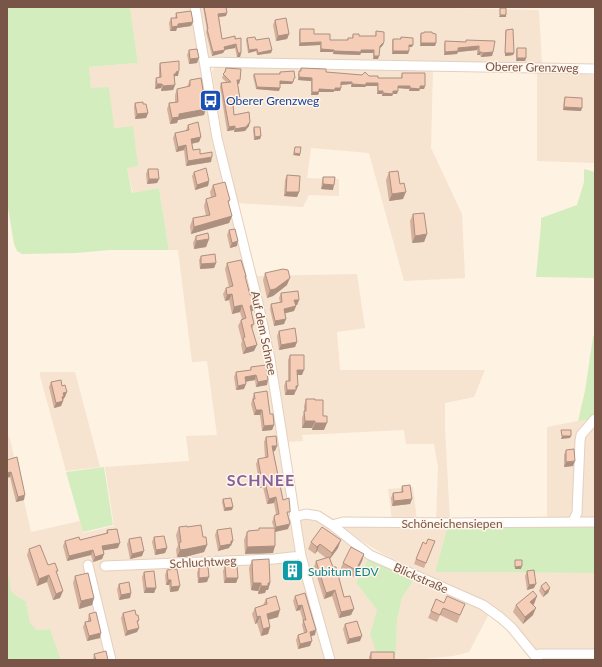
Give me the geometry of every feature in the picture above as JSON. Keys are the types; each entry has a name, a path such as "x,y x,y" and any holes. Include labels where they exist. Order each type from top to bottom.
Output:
{"street":[{"name":"Auf dem Schnee","path":"195,7 217,138 258,303 270,359 301,556 330,660"},
{"name":"Oberer Grenzweg","path":"205,62 595,69"},
{"path":"573,521 578,513 581,435 595,419"},
{"name":"Blickstraße","path":"294,517 306,514 313,515 332,525 370,555 483,605 512,628 536,658"},
{"name":"Schöneichensiepen","path":"332,525 343,522 595,522"},
{"name":"Schluchtweg","path":"105,566 274,559 301,556"},
{"path":"88,565 111,660"},
{"path":"536,658 540,654 595,654"}],"shaded area":[{"path":"130,7 193,7 214,121 258,303 294,516 313,515 370,555 356,583 377,610 370,634 396,655 397,621 402,598 416,576 491,610 469,652 453,656 413,660 61,660 50,629 37,630 33,627 30,623 26,601 14,595 10,591 7,573 7,433 10,439 31,532 80,521 83,533 114,526 105,467 189,461 186,436 217,435 207,361 192,362 178,250 169,250 159,188 133,193 127,168 133,126 113,128 109,87 91,89 89,67 138,63"},
{"path":"199,7 403,7 539,10 542,65 212,59 207,56"},
{"path":"216,66 433,67 431,148 462,214 465,278 404,281 369,153 311,148 307,178 339,179 339,196 309,195 303,207 237,203 223,144 212,71"},
{"path":"537,71 595,75 595,163 537,161"},
{"path":"357,274 365,328 337,332 340,370 485,370 474,397 445,403 450,521 436,521 438,468 434,444 406,444 404,430 302,435 303,441 287,442 275,357 256,276"},
{"path":"40,372 75,372 100,467 66,471"},
{"path":"588,420 595,424 595,517 547,519 547,427"},
{"path":"413,487 417,521 392,520 388,489"},
{"path":"448,525 435,572 595,573 595,650 537,651 518,629 484,601 383,554 360,540 342,526"}],"green space":[{"path":"7,7 130,7 138,63 89,67 91,88 109,87 114,128 133,126 138,166 127,168 132,193 159,188 169,250 109,250 76,253 22,254 17,251 14,244 7,202"},
{"path":"584,169 595,172 595,278 536,277 541,218 577,205 584,182"},
{"path":"595,333 595,413 588,420 578,421 585,391 593,337"},
{"path":"104,467 113,525 83,532 66,472"},
{"path":"595,524 595,573 435,572 448,525"},
{"path":"370,555 416,576 402,598 397,621 396,655 377,654 370,634 377,610 356,583"},
{"path":"7,573 10,590 26,601 30,623 37,630 50,629 61,660 7,660"}],"building":[{"path":"204,7 226,7 227,13 218,14 222,39 235,36 235,39 241,38 241,53 238,53 236,44 224,47 225,50 213,52 207,29"},
{"path":"500,8 506,8 506,15 500,15"},
{"path":"191,11 193,22 178,24 178,26 172,27 171,18 177,18 176,13"},
{"path":"286,18 289,34 278,36 275,20"},
{"path":"300,29 314,29 314,34 330,34 330,40 348,40 348,38 353,38 353,34 359,34 359,36 376,36 376,31 384,32 384,42 380,46 379,56 374,56 374,50 361,50 361,52 321,49 321,42 300,43"},
{"path":"513,29 514,53 505,53 506,30"},
{"path":"432,32 436,34 436,43 421,43 421,33"},
{"path":"255,37 256,40 269,38 272,50 258,53 257,49 249,50 247,38"},
{"path":"401,37 413,38 413,45 409,45 409,51 393,51 393,39 401,39"},
{"path":"466,40 495,41 493,52 479,52 479,46 458,48 458,51 445,52 445,41 466,42"},
{"path":"517,48 526,48 526,58 517,58"},
{"path":"197,49 199,58 190,59 189,50"},
{"path":"179,61 179,71 174,74 175,85 163,86 162,84 157,84 156,78 161,77 160,63"},
{"path":"226,68 241,69 240,80 237,80 240,99 235,100 233,105 234,115 249,112 250,122 246,127 235,129 235,126 229,127 221,83 231,82 223,74"},
{"path":"301,68 326,69 326,72 362,75 365,72 369,76 378,76 378,78 402,78 402,73 425,73 425,86 420,86 420,89 410,88 410,86 398,86 398,91 393,91 393,94 378,91 378,83 366,83 366,85 352,84 352,82 341,82 341,88 335,88 335,90 319,89 319,92 312,92 312,78 299,77 299,71 301,71"},
{"path":"294,71 295,78 293,82 280,81 280,88 257,87 254,74 280,74 280,72"},
{"path":"201,78 206,109 179,114 179,117 172,118 169,103 178,102 177,89 190,86 190,80"},
{"path":"565,97 582,98 582,108 564,107"},
{"path":"143,102 143,104 146,104 148,113 137,114 135,103"},
{"path":"198,122 201,137 191,139 193,150 200,149 200,154 212,152 212,157 188,161 186,145 178,147 175,133 189,130 188,125"},
{"path":"254,127 260,127 261,136 255,137"},
{"path":"295,147 301,147 300,154 294,153"},
{"path":"206,168 209,181 197,185 194,172"},
{"path":"148,169 158,169 159,179 149,179"},
{"path":"398,171 400,184 404,183 406,192 392,194 389,172"},
{"path":"287,175 300,176 299,192 286,192"},
{"path":"323,177 335,177 334,185 323,184"},
{"path":"225,182 230,200 228,201 232,216 194,227 193,218 210,215 206,199 216,196 213,185"},
{"path":"424,213 427,234 415,236 413,214"},
{"path":"235,229 238,241 232,243 229,230"},
{"path":"208,233 209,239 196,241 196,236"},
{"path":"215,254 216,263 201,264 201,256"},
{"path":"241,260 250,295 253,294 255,304 250,306 254,324 251,325 257,345 246,348 241,320 246,318 242,305 234,307 232,294 227,295 226,288 233,286 227,263"},
{"path":"283,269 288,270 290,278 275,289 270,290 265,273"},
{"path":"298,291 299,300 294,300 296,306 284,309 286,319 275,321 271,304 282,302 281,293"},
{"path":"295,328 297,342 281,345 279,331"},
{"path":"290,355 304,355 304,370 297,370 298,386 296,386 296,390 287,390 286,381 290,381"},
{"path":"266,365 268,380 258,382 256,375 245,377 246,384 238,386 236,372 251,370 251,367"},
{"path":"61,380 62,386 65,385 67,392 63,393 63,401 56,403 51,382"},
{"path":"267,391 270,414 273,414 274,425 264,426 262,410 256,410 253,399 255,399 254,393"},
{"path":"306,399 323,400 323,416 327,416 327,423 305,421 304,411 306,411"},
{"path":"561,430 571,430 571,436 562,436"},
{"path":"276,436 277,446 272,446 283,500 289,498 290,512 287,512 290,524 276,527 274,517 275,515 279,514 276,497 269,499 265,482 262,482 258,459 268,457 266,437"},
{"path":"574,449 575,461 566,462 566,450"},
{"path":"17,457 25,495 18,497 11,472 7,473 7,460"},
{"path":"410,485 412,499 394,501 393,493 403,492 402,486"},
{"path":"231,498 233,507 225,508 223,499"},
{"path":"201,525 203,537 206,537 207,545 180,550 179,543 181,542 179,527"},
{"path":"322,527 341,540 332,553 320,544 317,547 311,542"},
{"path":"231,528 233,541 231,541 231,544 220,546 217,530"},
{"path":"259,528 275,528 275,546 247,547 247,532 259,530"},
{"path":"117,529 120,543 102,546 104,554 95,557 93,550 69,556 65,541 79,537 80,540 108,533 107,530"},
{"path":"164,536 167,548 156,550 154,537"},
{"path":"141,537 144,551 132,554 129,539"},
{"path":"428,539 435,541 426,563 416,559 423,542 426,544"},
{"path":"40,545 48,565 55,563 58,571 56,571 63,591 56,594 49,575 39,579 29,549"},
{"path":"351,547 364,554 356,570 343,563"},
{"path":"329,557 333,567 336,567 344,597 350,596 354,609 341,612 335,590 326,593 316,561"},
{"path":"269,559 270,583 268,583 268,586 261,586 261,583 253,583 252,560"},
{"path":"299,560 301,570 298,574 292,576 289,563"},
{"path":"515,560 522,560 522,566 515,567"},
{"path":"225,566 237,566 238,578 226,578"},
{"path":"208,567 209,577 199,578 199,568"},
{"path":"177,569 180,586 171,587 171,580 168,580 167,570"},
{"path":"534,570 536,584 529,585 527,571"},
{"path":"154,571 156,588 146,588 144,572"},
{"path":"88,573 94,598 81,601 75,576"},
{"path":"129,582 131,593 121,595 119,584"},
{"path":"546,582 550,588 545,592 541,586"},
{"path":"533,591 537,596 530,602 536,608 525,617 516,605"},
{"path":"305,593 316,630 310,632 312,641 300,644 298,635 307,632 303,620 306,620 302,605 298,606 295,596"},
{"path":"276,596 280,610 267,614 270,627 263,629 260,616 257,617 255,608 267,604 266,599"},
{"path":"447,596 465,604 460,615 443,608 440,615 431,611 436,599 444,603"},
{"path":"135,610 136,615 138,615 139,620 137,621 139,628 127,631 123,613"},
{"path":"96,612 101,633 89,636 85,622 91,621 89,614"},
{"path":"357,621 362,636 349,639 345,624"},
{"path":"106,651 108,660 96,660 94,654"},
{"path":"371,652 394,652 394,660 371,660"}],"place":[{"name":"Oberer Grenzweg","path":"211,100"},
{"name":"Subitum EDV","path":"293,571"}],"district":[{"name":"SCHNEE","path":"261,479"}]}
